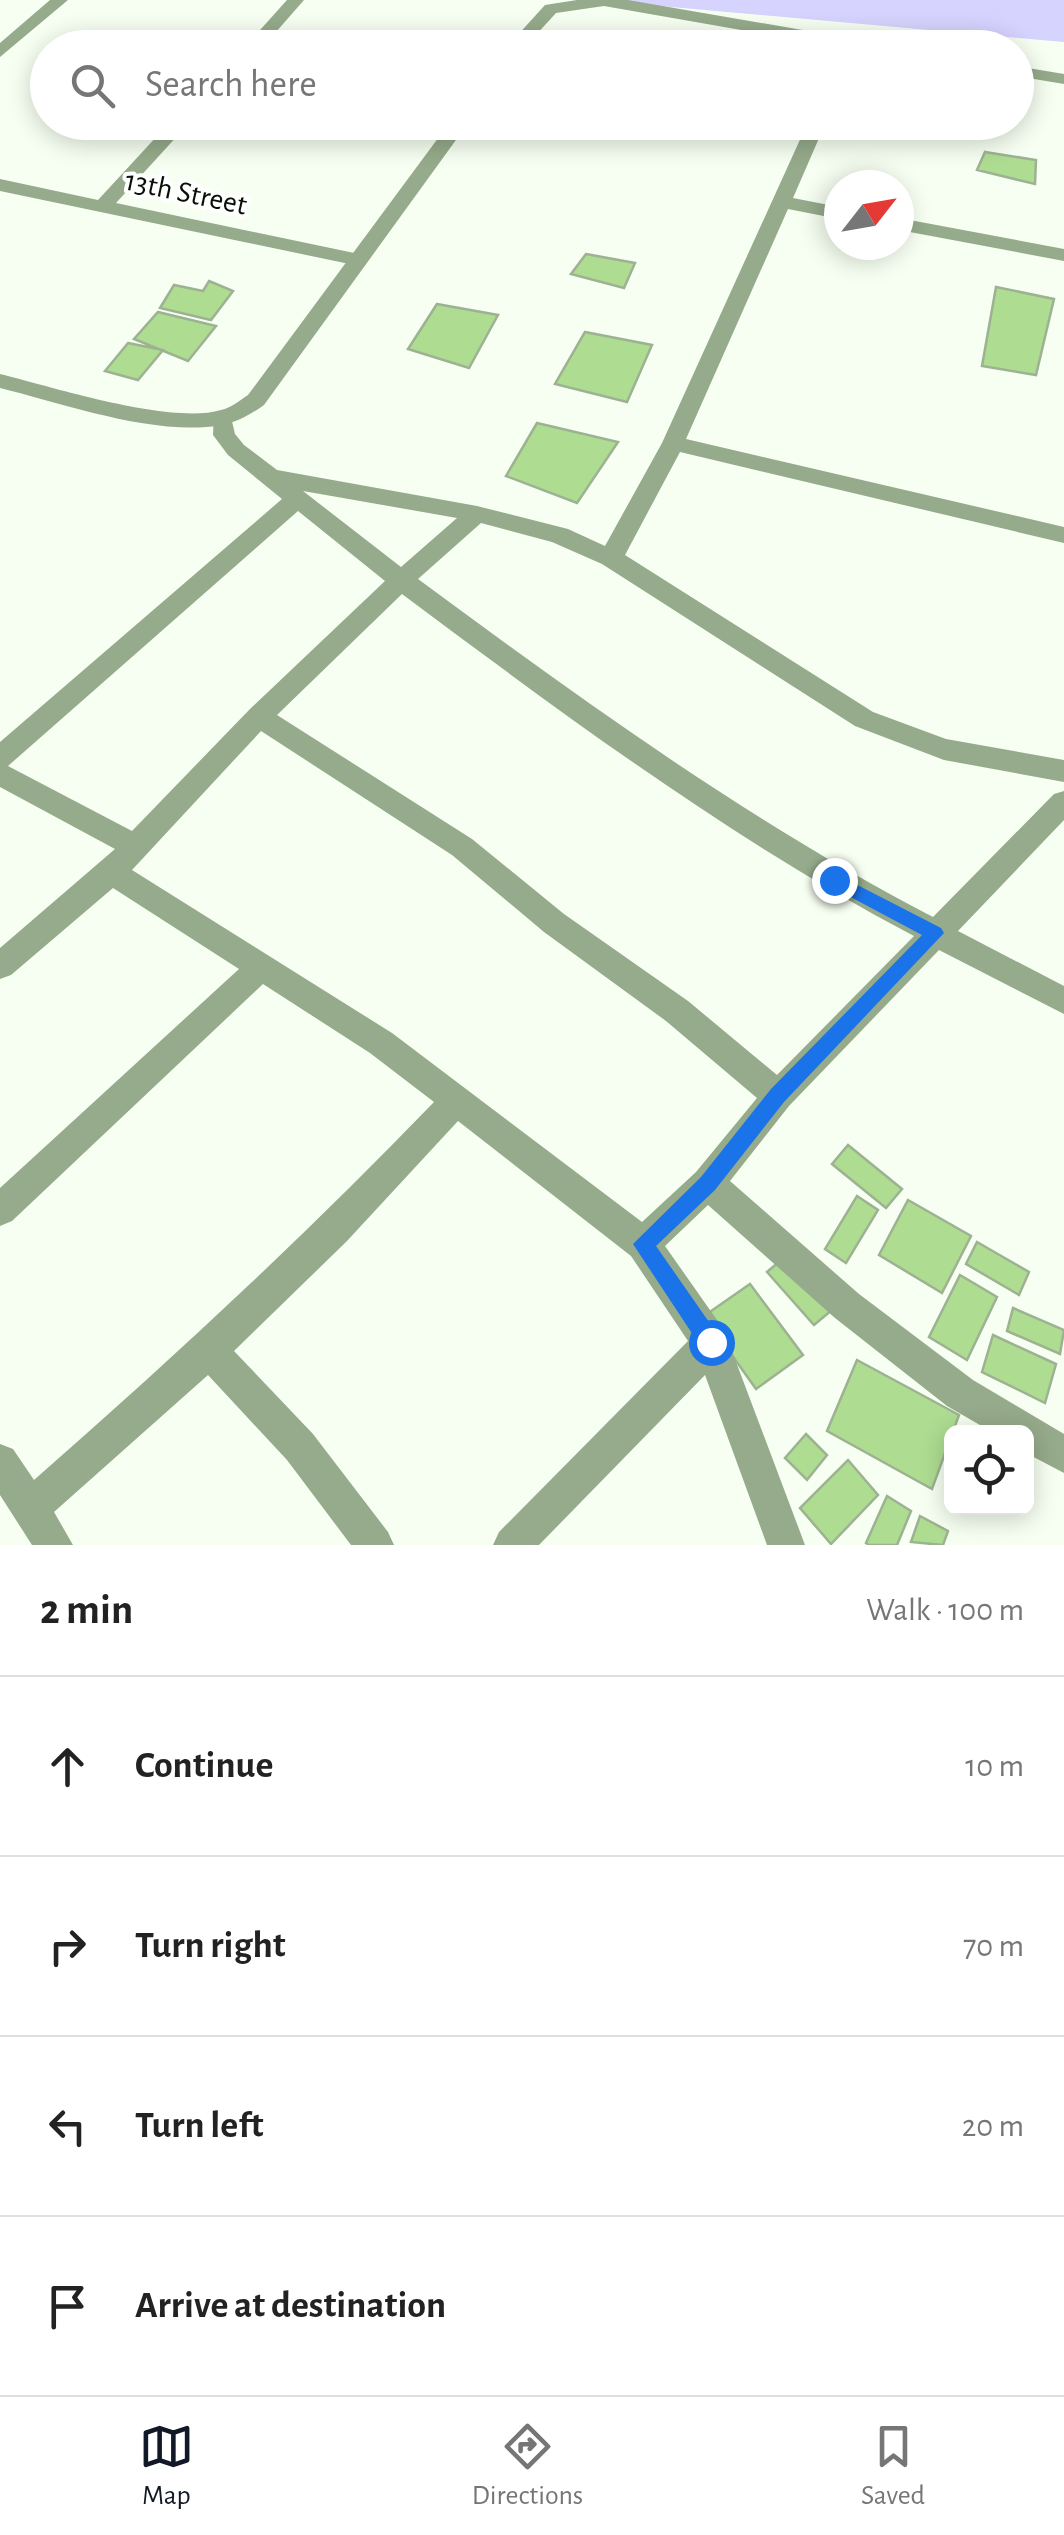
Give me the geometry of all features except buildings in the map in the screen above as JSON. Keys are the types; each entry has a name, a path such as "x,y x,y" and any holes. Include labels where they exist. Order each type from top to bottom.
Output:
{"street":[{"path":"0,52 60,0"},
{"path":"268,30 296,0"},
{"path":"530,30 553,5 604,1 764,30"},
{"path":"0,29 22,33"},
{"path":"1034,74 1064,79"},
{"path":"102,207 164,140"},
{"path":"0,381 187,422 222,418 256,400 447,140"},
{"path":"611,558 673,444 809,140"},
{"name":"13th Street","path":"0,185 359,260"},
{"path":"780,202 824,210"},
{"path":"914,227 1064,255"},
{"path":"222,418 224,434 236,450 400,580 596,724 834,880 1064,1001"},
{"path":"673,444 1064,535"},
{"path":"276,478 477,514 559,535 611,558 864,719 944,749 1064,771"},
{"path":"0,758 298,498"},
{"path":"0,966 112,872 259,716 400,580 477,514"},
{"path":"259,716 462,847 554,922 677,1011 778,1096"},
{"path":"0,774 136,847"},
{"path":"643,1244 708,1183 778,1096 1064,802"},
{"path":"112,872 380,1043 643,1244 711,1342 786,1545"},
{"path":"0,1210 259,969"},
{"path":"28,1510 209,1350 336,1229 456,1100"},
{"path":"708,1183 846,1306 960,1393 1064,1454"},
{"path":"512,1545 711,1342"},
{"path":"209,1350 300,1447 375,1545"},
{"path":"0,1462 54,1545"}],"shaded area":[{"path":"605,0 1064,0 1064,42 1034,39 1034,30 929,30"}],"route":[{"path":"711,1342 643,1244 708,1183 778,1096 935,933 834,880"}]}
